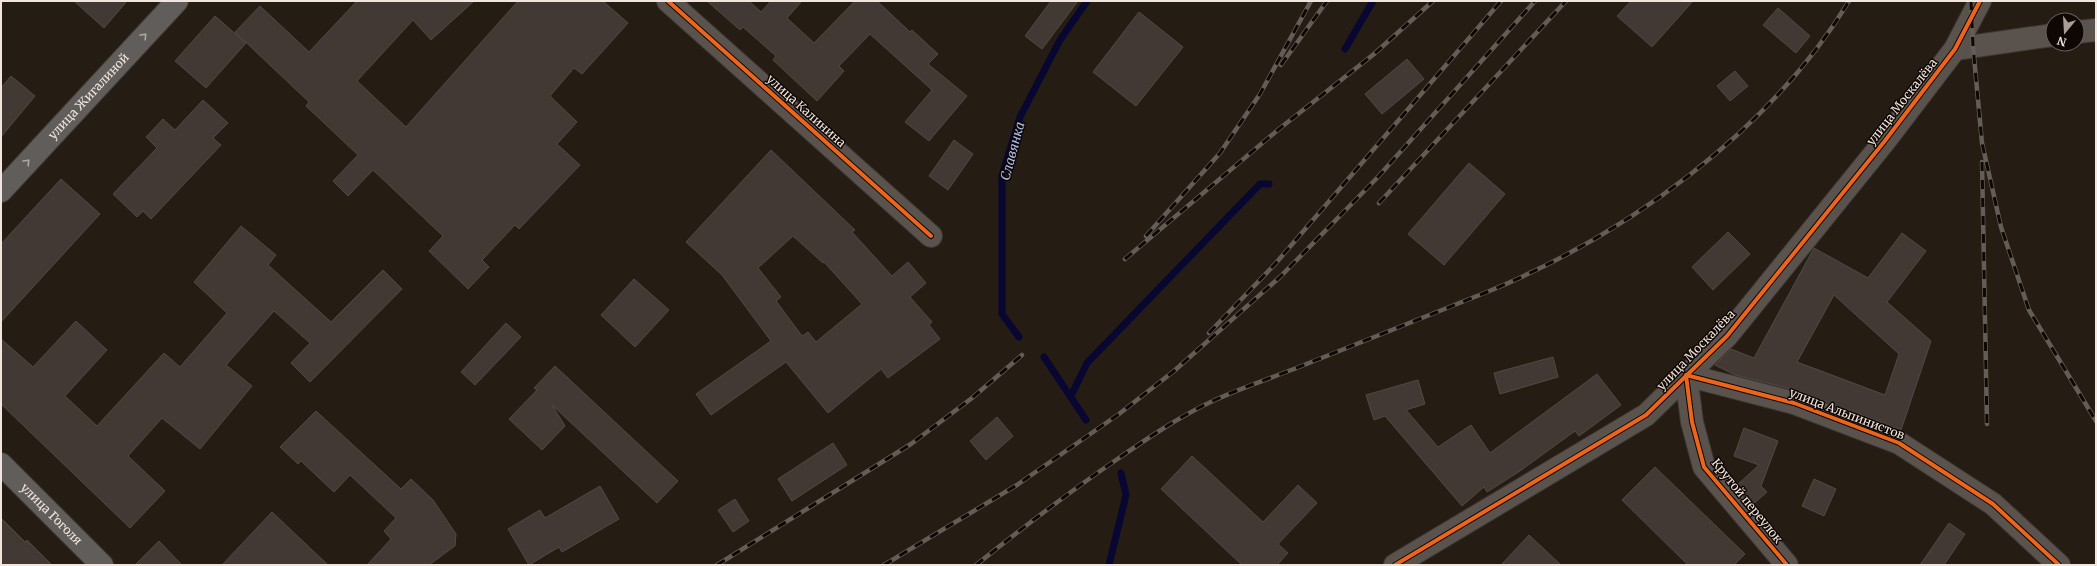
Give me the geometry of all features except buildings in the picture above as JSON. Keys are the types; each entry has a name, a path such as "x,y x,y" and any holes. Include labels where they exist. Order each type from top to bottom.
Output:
{"main road":[{"name":"улица Жигалиной","path":"1,191 177,1"},
{"name":"улица Гоголя","path":"1,464 102,565"}],"street":[{"name":"улица Калинина","path":"668,1 931,236"},
{"name":"улица Москалёва","path":"1395,565 1646,415 1727,336 1884,142 1955,49 1980,1"},
{"path":"2085,31 2096,30"},
{"path":"1955,49 2045,36"},
{"name":"Крутой переулок","path":"1686,375 1692,422 1704,467 1787,565"},
{"name":"улица Альпинистов","path":"1686,375 1794,403 1899,443 1993,504 2059,565"}],"waterway":[{"name":"Славянка","path":"1019,337 1002,314 1002,176 1020,117 1060,40 1087,1"},
{"path":"1345,49 1373,1"},
{"path":"1071,396 1087,363 1260,184 1269,184"},
{"name":"Славянка","path":"1044,357 1086,420"},
{"name":"Славянка","path":"1109,565 1126,495 1121,473"}],"railway":[{"path":"1146,236 1220,153 1260,94 1311,1"},
{"path":"1281,65 1327,1"},
{"path":"1125,259 1279,129 1374,54 1433,1"},
{"path":"1209,333 1276,263 1501,1"},
{"path":"884,565 1017,485 1119,414 1174,371 1280,277 1377,178 1535,1"},
{"path":"1379,203 1566,1"},
{"path":"976,565 1045,511 1098,473 1189,413 1215,400 1487,292 1539,269 1591,241 1642,209 1690,174 1736,136 1779,94 1816,49 1849,1"},
{"path":"1971,1 1973,46 1982,143 2001,227 2029,310 2096,421"},
{"path":"1982,162 1987,424"},
{"path":"717,565 911,444 972,398 1022,355"}],"cycle path":[{"path":"668,1 931,236"},
{"path":"1395,565 1646,415 1727,336 1884,142 1955,49 1980,1"},
{"path":"1787,565 1704,467 1692,422 1686,375 1794,403 1899,443 1993,504 2059,565"}]}
